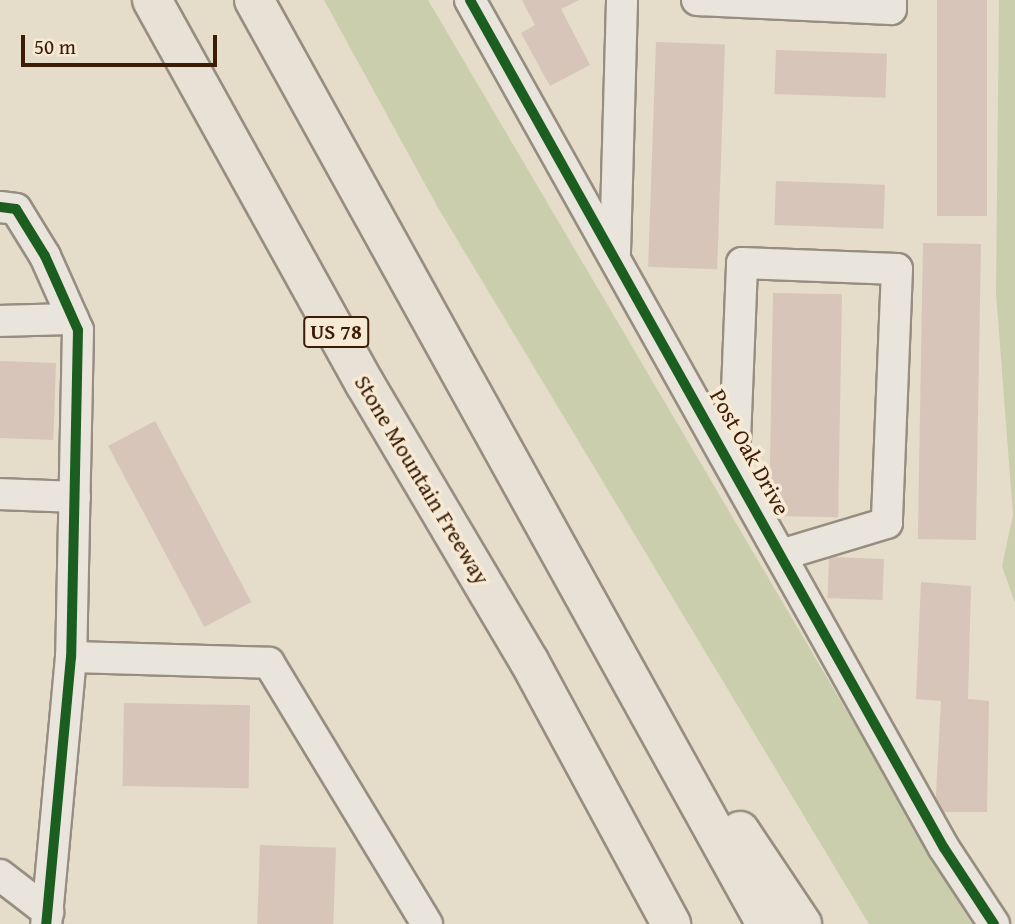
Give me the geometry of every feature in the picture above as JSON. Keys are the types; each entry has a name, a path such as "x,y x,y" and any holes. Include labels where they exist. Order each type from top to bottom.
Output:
{"highway":[{"name":"Stone Mountain Freeway","path":"152,0 365,384 529,661 671,924"},
{"path":"254,0 766,924"},
{"path":"593,612 802,924"},
{"path":"529,661 651,924"}],"street":[{"name":"Post Oak Drive","path":"470,0 784,554 944,848 994,924"},
{"path":"615,253 622,0"},
{"path":"697,0 891,9 891,0"},
{"path":"0,207 16,209 78,330 71,657 47,918"},
{"name":"Post Oak Drive","path":"734,465 742,262 897,270 887,523 784,554"},
{"path":"0,321 73,319"},
{"path":"0,494 75,497"},
{"path":"71,657 269,663 426,924"},
{"path":"0,875 47,918"}],"green space":[{"path":"324,0 428,0 972,924 869,924 437,206"},
{"path":"999,0 1015,0 1015,603 1002,566 1013,515 996,293"}],"building":[{"path":"522,0 579,0 561,9 590,65 550,86 521,33 535,25"},
{"path":"937,0 987,0 987,216 937,216"},
{"path":"656,42 725,44 717,269 648,267"},
{"path":"776,50 887,54 885,98 774,94"},
{"path":"776,181 885,185 883,229 774,225"},
{"path":"923,243 981,244 976,540 918,539"},
{"path":"773,293 842,294 838,517 769,516"},
{"path":"0,361 56,363 53,440 0,438"},
{"path":"155,421 251,602 204,627 108,446"},
{"path":"829,557 884,559 883,600 828,598"},
{"path":"921,582 971,586 968,699 989,701 987,812 935,812 941,701 916,699"},
{"path":"124,703 250,705 249,788 123,786"},
{"path":"260,845 336,848 333,924 257,924"}],"cycle path":[{"path":"470,0 944,848 994,924"},
{"path":"0,207 16,209 45,256 78,330 71,657 46,924"}]}
